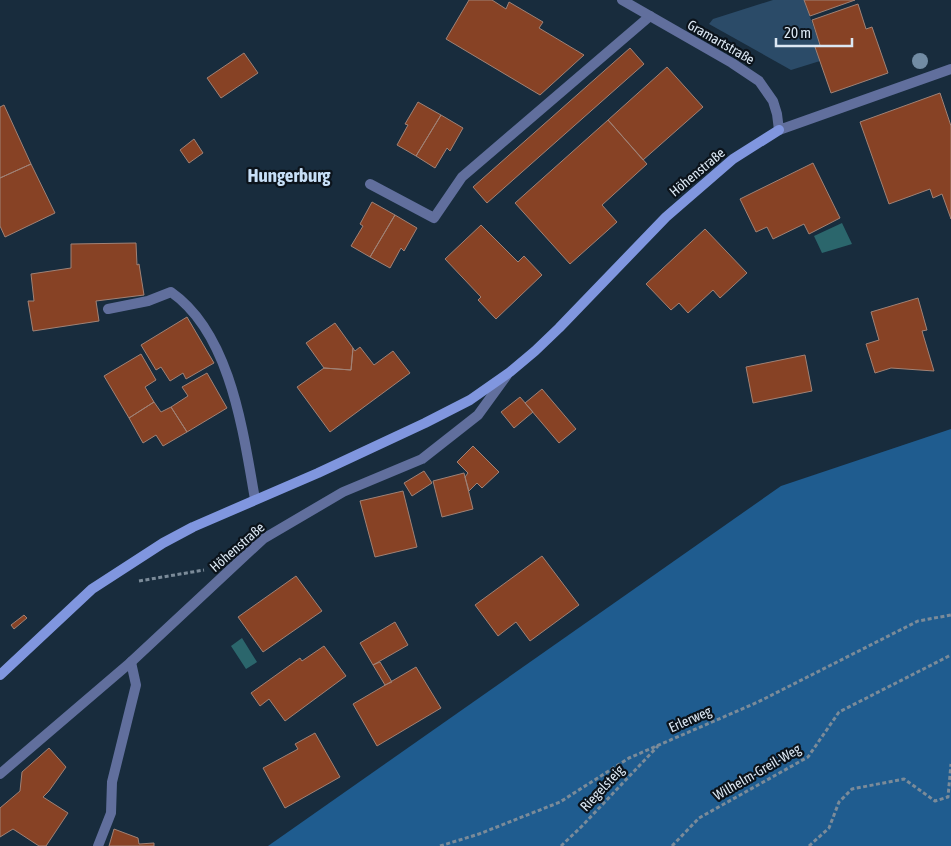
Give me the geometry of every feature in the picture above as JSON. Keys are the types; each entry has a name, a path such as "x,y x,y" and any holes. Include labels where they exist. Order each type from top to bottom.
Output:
{"street":[{"name":"Gramartstraße","path":"622,0 732,63 759,81 773,101 779,130"},
{"path":"370,184 434,218 462,177 650,16"},
{"name":"Höhenstraße","path":"0,675 92,589 163,543 193,527 318,473 441,415 470,400 510,372 547,339 666,217 733,159 779,130 951,69"},
{"path":"108,309 148,301 171,292 184,301 214,344 229,379 243,433 255,499"},
{"name":"Höhenstraße","path":"0,774 131,662 263,539 342,492 422,459 478,415 510,372"},
{"path":"98,846 111,812 112,782 136,684 131,662"}],"path":[{"path":"131,582 236,564"},
{"name":"Erlerweg","path":"440,846 479,834 560,802 629,758 758,702 918,620 951,615"},
{"name":"Wilhelm-Greil-Weg","path":"672,846 699,818 808,758 839,712 951,655"},
{"name":"Riegelsteig","path":"561,846 659,745"},
{"path":"809,846 829,828 839,802 852,789 904,779 935,801 948,797 951,764"}],"shaded area":[{"path":"773,0 804,0 820,45 820,61 791,70 709,24 713,19"},
{"path":"842,223 852,244 822,253 814,236"},
{"path":"951,429 951,846 268,846 781,486"},
{"path":"242,638 257,662 246,669 231,646"}],"building":[{"path":"469,0 492,0 506,9 509,2 543,22 539,28 584,55 540,95 446,39"},
{"path":"804,0 855,0 810,16"},
{"path":"858,4 866,29 872,27 888,73 831,93 815,47 820,45 812,20"},
{"path":"630,48 644,64 487,203 473,187"},
{"path":"244,53 258,73 221,98 207,78"},
{"path":"667,67 703,107 643,160 608,120"},
{"path":"940,93 951,126 951,219 942,194 933,198 930,189 889,204 860,122"},
{"path":"418,102 441,115 416,156 397,145 408,125 405,124"},
{"path":"4,105 31,164 0,178 0,107"},
{"path":"441,115 463,128 450,151 447,148 435,168 416,156"},
{"path":"608,120 647,164 602,205 617,222 570,264 515,203"},
{"path":"194,139 203,153 189,163 180,150"},
{"path":"813,163 840,218 809,234 804,224 773,239 767,227 756,232 740,199"},
{"path":"31,164 55,213 5,237 0,226 0,178"},
{"path":"372,202 395,215 370,257 351,246 363,226 360,224"},
{"path":"395,215 417,228 404,251 401,248 390,268 370,257"},
{"path":"481,225 518,262 524,256 542,275 496,319 478,300 481,297 445,259"},
{"path":"705,229 747,273 720,298 713,290 688,313 679,303 671,310 646,284"},
{"path":"136,243 137,265 139,264 144,295 96,301 99,321 33,331 28,301 34,301 31,274 71,268 71,244"},
{"path":"918,298 927,330 922,331 934,371 891,368 875,373 866,344 879,340 871,312"},
{"path":"187,317 214,363 186,379 183,373 170,381 161,367 156,370 141,345"},
{"path":"335,323 353,348 351,370 324,368 306,343"},
{"path":"360,347 374,365 393,351 410,373 330,432 297,387 324,368 351,370 353,348 355,351"},
{"path":"141,354 156,380 145,387 154,402 129,418 104,376"},
{"path":"805,355 812,391 753,403 746,367"},
{"path":"207,373 227,408 187,432 171,407 188,396 182,387"},
{"path":"542,389 576,429 559,443 525,403"},
{"path":"520,397 533,412 514,428 501,412"},
{"path":"154,402 161,412 171,407 187,432 163,446 156,435 143,443 129,418"},
{"path":"473,446 499,472 482,488 477,483 469,491 465,477 468,473 457,462"},
{"path":"424,471 432,483 412,496 404,483"},
{"path":"464,473 473,509 442,517 433,481"},
{"path":"403,491 417,547 375,557 360,501"},
{"path":"542,556 579,605 530,641 516,622 498,636 475,605"},
{"path":"296,576 322,611 263,652 238,617"},
{"path":"24,615 27,618 14,629 11,625"},
{"path":"395,622 408,645 373,665 360,643"},
{"path":"324,646 346,676 285,721 269,699 260,706 251,693 300,658 302,661"},
{"path":"380,662 392,682 385,685 373,665"},
{"path":"416,667 441,708 377,746 353,704"},
{"path":"315,733 340,777 285,808 263,768 298,749 295,744"},
{"path":"49,748 66,767 43,797 68,813 46,846 39,846 13,829 0,837 0,808 20,791 22,772"},
{"path":"114,829 138,838 139,844 154,843 154,846 109,846"}],"district":[{"name":"Hungerburg","path":"289,175"}]}
